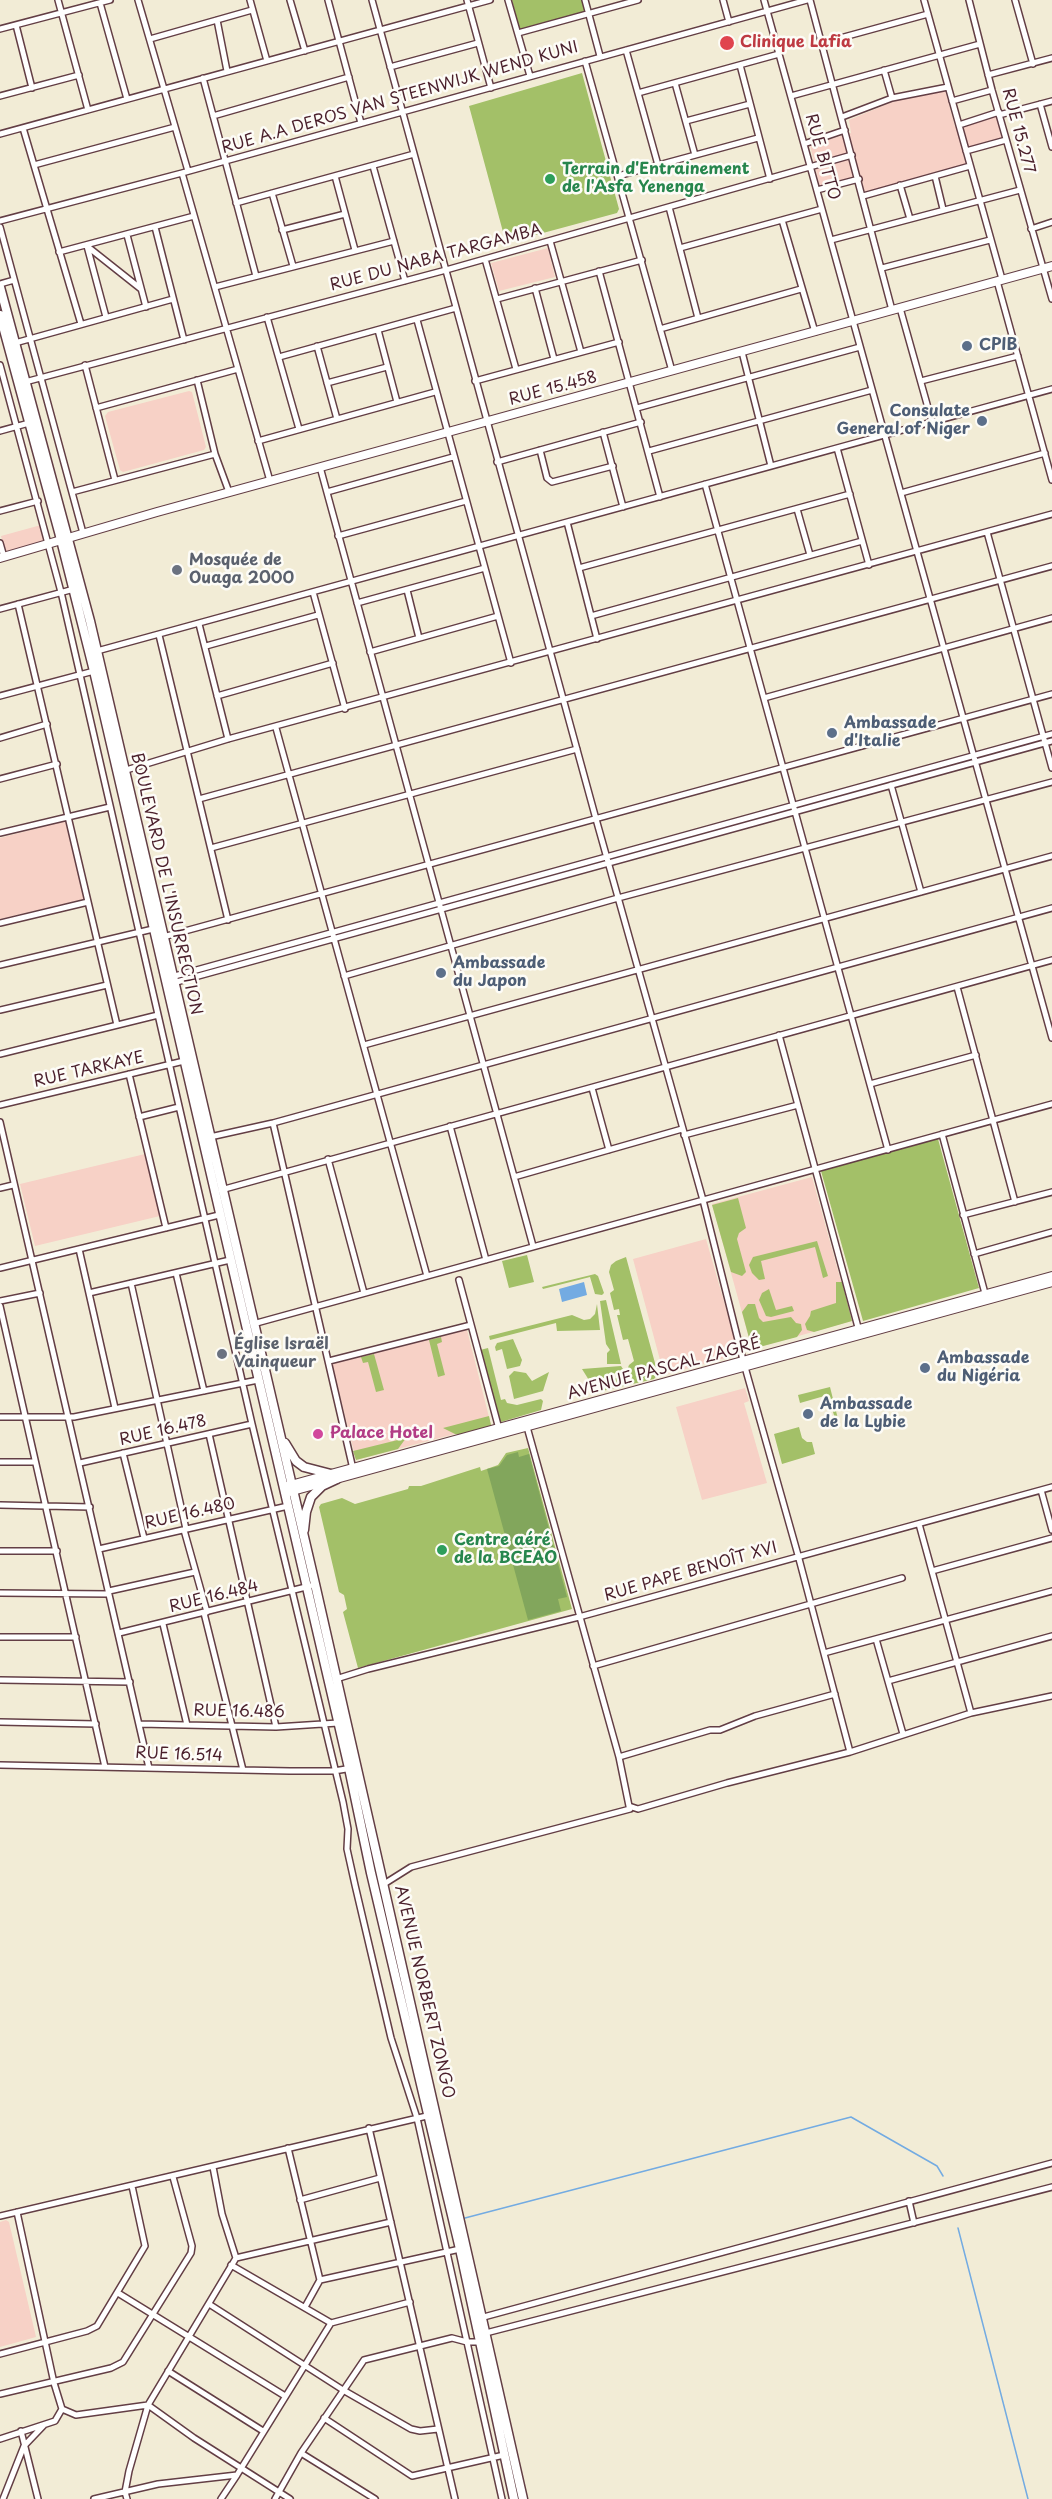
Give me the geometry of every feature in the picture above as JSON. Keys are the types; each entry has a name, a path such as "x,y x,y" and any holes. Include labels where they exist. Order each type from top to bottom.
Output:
{"main road":[{"name":"RUE 15.458","path":"2,558 229,492 1048,267"},
{"name":"BOULEVARD DE L'INSURRECTION","path":"0,286 7,341 25,382 65,539 94,671 163,937 184,1061 250,1325 258,1380 288,1489"},
{"name":"BOULEVARD DE L'INSURRECTION","path":"0,315 29,423 97,651 153,929 169,980 210,1137 218,1190 219,1215 280,1434 288,1489"},
{"name":"AVENUE PASCAL ZAGRÉ","path":"288,1489 986,1297 1052,1276"},
{"name":"AVENUE PASCAL ZAGRÉ","path":"986,1297 1052,1282"},
{"name":"AVENUE PASCAL ZAGRÉ","path":"500,1431 527,1427 744,1364"},
{"path":"280,1434 299,1464 309,1470 334,1476"},
{"path":"303,1537 306,1512 312,1497 334,1476"},
{"name":"AVENUE NORBERT ZONGO","path":"288,1489 288,1506 336,1679 373,1883 432,2115 434,2142 478,2319"},
{"name":"AVENUE NORBERT ZONGO","path":"288,1489 303,1537 338,1723 353,1768 384,1884 432,2115 478,2319 514,2499"},
{"name":"AVENUE NORBERT ZONGO","path":"481,2336 524,2499"}],"street":[{"path":"58,0 88,110"},
{"path":"0,29 110,0"},
{"path":"250,0 267,61"},
{"path":"290,0 305,51"},
{"path":"328,0 361,123"},
{"path":"372,0 650,1017 703,1200 744,1364 850,1752"},
{"path":"0,134 305,51 468,3 490,0"},
{"path":"508,0 530,76"},
{"path":"585,0 600,56"},
{"path":"518,33 638,0"},
{"path":"723,0 729,22"},
{"name":"RUE BITTO","path":"764,0 1017,917 1052,1036"},
{"path":"809,0 882,268 921,381 932,422"},
{"name":"RUE A.A DEROS VAN STEENWIJK WEND KUNI","path":"0,221 809,0"},
{"path":"924,0 990,240 1018,356 1052,480"},
{"name":"RUE 15.277","path":"969,0 1031,229 1048,267 1052,299"},
{"path":"1015,0 1033,64"},
{"path":"140,1 175,127 194,216 270,481"},
{"path":"99,3 127,99"},
{"path":"468,3 491,88"},
{"path":"150,39 252,10"},
{"path":"822,43 928,14"},
{"path":"217,20 228,71"},
{"path":"16,25 32,88"},
{"path":"390,67 478,42"},
{"path":"791,96 980,44"},
{"path":"626,50 658,165"},
{"path":"638,93 779,54"},
{"path":"988,75 1052,58"},
{"path":"585,60 672,371"},
{"path":"740,65 770,179"},
{"path":"884,70 892,98"},
{"path":"0,96 79,75"},
{"path":"213,116 349,77"},
{"path":"203,78 256,276"},
{"path":"675,83 695,155"},
{"path":"842,117 892,98 948,87"},
{"path":"952,101 992,90"},
{"path":"959,124 1052,100"},
{"path":"1040,104 1052,145"},
{"path":"686,121 750,105"},
{"path":"34,165 175,127"},
{"path":"23,128 81,324"},
{"path":"804,144 845,130"},
{"path":"618,176 758,138"},
{"path":"966,151 1006,140"},
{"path":"236,202 414,154"},
{"name":"RUE DU NABA TARGAMBA","path":"25,382 446,270 852,155"},
{"path":"373,166 405,281"},
{"path":"863,196 970,166"},
{"path":"335,176 355,250"},
{"path":"934,176 943,209"},
{"path":"817,190 859,179"},
{"path":"900,185 910,219"},
{"path":"831,240 1020,190"},
{"path":"272,193 293,266"},
{"path":"669,207 698,318"},
{"path":"680,248 822,209"},
{"path":"282,230 345,214"},
{"path":"59,252 194,216"},
{"path":"782,220 815,332"},
{"path":"1031,229 1052,222"},
{"path":"0,227 83,534"},
{"path":"155,227 184,340"},
{"path":"127,235 146,307"},
{"path":"215,288 394,240"},
{"path":"882,268 990,240"},
{"path":"550,241 581,352"},
{"path":"87,246 141,290"},
{"path":"87,246 106,317"},
{"path":"485,259 516,369"},
{"path":"497,298 642,260"},
{"path":"599,271 660,497"},
{"path":"0,286 14,280"},
{"path":"535,288 554,359"},
{"path":"660,329 801,290"},
{"path":"7,341 30,339 173,299"},
{"path":"279,357 456,308"},
{"path":"267,317 299,429"},
{"path":"417,320 511,663"},
{"path":"378,330 397,402"},
{"path":"475,381 619,342"},
{"path":"317,346 337,419"},
{"path":"637,408 860,347"},
{"path":"742,352 771,466"},
{"path":"921,381 1018,356"},
{"path":"0,364 50,544 252,1424 347,1819 347,1849 386,2020 417,2118 502,2499"},
{"path":"85,365 116,480"},
{"path":"327,383 387,367"},
{"path":"96,408 238,369"},
{"path":"197,380 215,454 229,492"},
{"path":"97,651 1052,389"},
{"path":"649,451 873,390"},
{"path":"258,441 435,392"},
{"path":"497,462 641,422"},
{"path":"0,431 29,423"},
{"path":"603,432 623,507"},
{"path":"837,448 869,564"},
{"path":"540,450 547,478 552,482 613,466"},
{"path":"901,493 1045,453"},
{"path":"72,492 215,454"},
{"path":"327,492 453,457"},
{"path":"320,467 533,1246"},
{"path":"705,484 888,1150"},
{"path":"579,568 850,494"},
{"path":"0,512 38,501"},
{"path":"339,536 466,501"},
{"path":"796,509 810,555"},
{"path":"120,771 228,739 276,728 1052,514"},
{"path":"567,522 597,639"},
{"path":"987,532 1052,768"},
{"path":"591,616 862,541"},
{"path":"0,543 2,558"},
{"path":"199,799 1052,566"},
{"path":"357,603 484,568"},
{"path":"0,609 74,588"},
{"path":"407,590 419,638"},
{"path":"313,592 345,709"},
{"path":"18,604 117,1025"},
{"path":"206,646 318,615"},
{"path":"370,652 498,616"},
{"path":"764,698 1052,618"},
{"path":"199,624 228,739"},
{"path":"159,635 228,920"},
{"path":"217,696 333,663"},
{"path":"0,696 94,671"},
{"path":"163,937 1052,694"},
{"path":"0,738 47,724"},
{"path":"276,728 427,1276"},
{"path":"169,980 333,935 440,902 794,809 1044,740 1052,734"},
{"path":"1044,740 1052,741"},
{"path":"211,848 577,749"},
{"path":"794,809 891,785 974,759"},
{"path":"0,779 57,764"},
{"path":"344,976 618,898 1052,782"},
{"path":"891,785 921,892"},
{"path":"0,833 110,807"},
{"path":"364,1045 1052,856"},
{"path":"333,935 442,909 607,859"},
{"path":"0,923 88,902"},
{"path":"210,1137 273,1123 650,1017 1052,908"},
{"path":"0,965 153,929"},
{"path":"218,1190 1052,960"},
{"path":"0,1010 107,985"},
{"path":"957,987 995,1120 1015,1202"},
{"path":"0,1054 158,1016"},
{"path":"779,1035 859,1332"},
{"path":"870,1084 976,1055"},
{"name":"RUE TARKAYE","path":"0,1105 184,1061"},
{"path":"129,1074 166,1228"},
{"path":"592,1088 609,1150"},
{"path":"250,1325 1052,1104"},
{"path":"514,1177 609,1150 798,1105"},
{"path":"139,1117 179,1107"},
{"path":"0,1122 149,1768"},
{"path":"273,1123 354,1471"},
{"path":"450,1126 486,1260"},
{"path":"942,1134 986,1297"},
{"path":"328,1159 364,1293"},
{"path":"0,1188 13,1185"},
{"path":"963,1215 1052,1192"},
{"path":"0,1268 219,1215"},
{"path":"974,1254 1052,1232"},
{"path":"79,1249 115,1408"},
{"path":"89,1293 230,1260"},
{"path":"176,1273 204,1391"},
{"path":"459,1280 500,1431"},
{"path":"131,1283 185,1529 243,1770"},
{"path":"0,1301 40,1293"},
{"path":"0,1306 105,1767"},
{"path":"329,1361 471,1324"},
{"path":"0,1417 68,1417 258,1380"},
{"name":"RUE 16.478","path":"80,1463 252,1424"},
{"path":"527,1427 630,1806"},
{"path":"209,1434 276,1727"},
{"path":"123,1454 144,1538"},
{"path":"0,1462 35,1462"},
{"name":"RUE PAPE BENOÎT XVI","path":"336,1679 579,1617 1052,1487"},
{"path":"1041,1490 1052,1530"},
{"path":"0,1505 90,1507"},
{"name":"RUE 16.480","path":"99,1549 288,1506"},
{"path":"919,1524 970,1713"},
{"path":"932,1571 1052,1538"},
{"path":"0,1551 57,1551"},
{"path":"0,1593 109,1593 195,1572"},
{"path":"593,1666 902,1578"},
{"name":"RUE 16.484","path":"119,1633 163,1624 311,1585"},
{"path":"824,1653 1052,1591"},
{"path":"163,1624 187,1725"},
{"path":"888,1681 1052,1636"},
{"path":"0,1637 76,1637"},
{"path":"876,1639 903,1734"},
{"path":"0,1680 130,1682"},
{"path":"618,1757 710,1730 720,1730 755,1716 834,1694"},
{"path":"630,1806 638,1809 749,1777 850,1752 970,1713 1052,1696"},
{"path":"0,1722 96,1724"},
{"name":"RUE 16.486","path":"140,1724 276,1727 338,1723"},
{"name":"RUE 16.514","path":"0,1765 334,1771 353,1768"},
{"path":"384,1884 411,1867 630,1809 630,1806"},
{"path":"0,2216 432,2115"},
{"path":"369,2128 454,2499"},
{"path":"423,2145 434,2142"},
{"path":"288,2148 320,2280 305,2307"},
{"path":"478,2319 1052,2163"},
{"path":"213,2167 222,2214 236,2258"},
{"path":"0,2394 121,2364 189,2258 192,2246 173,2177"},
{"path":"300,2200 380,2178"},
{"path":"0,2354 94,2328 118,2293 146,2244 132,2186"},
{"path":"275,2499 301,2453 366,2359 452,2338 467,2342 481,2336 1052,2187"},
{"path":"909,2201 914,2223"},
{"path":"0,2439 56,2420 62,2409 17,2212"},
{"path":"127,2499 125,2492 148,2406 236,2258 391,2222"},
{"path":"320,2280 460,2249"},
{"path":"231,2265 331,2323"},
{"path":"118,2293 285,2396"},
{"path":"221,2499 331,2323 410,2302"},
{"path":"208,2304 343,2390 411,2429 420,2432 438,2429"},
{"path":"168,2371 263,2431"},
{"path":"62,2409 76,2415 101,2410 148,2406 290,2499"},
{"path":"324,2418 410,2475 504,2455"},
{"path":"3,2499 24,2446 44,2425"},
{"path":"21,2432 38,2499"},
{"path":"301,2453 373,2499"},
{"path":"94,2499 158,2484 237,2475"}],"shaded area":[{"path":"945,89 955,127 997,116 1005,144 963,155 966,165 865,194 861,177 820,188 810,145 851,133 849,120 892,102"},
{"path":"548,248 555,277 499,291 491,263"},
{"path":"192,392 206,447 204,450 123,472 120,470 105,416 108,412"},
{"path":"41,525 47,543 6,554 1,536"},
{"path":"65,821 84,899 0,919 0,838"},
{"path":"145,1154 160,1216 35,1246 20,1184"},
{"path":"812,1177 852,1321 752,1349 712,1204"},
{"path":"706,1239 739,1354 664,1375 633,1259"},
{"path":"467,1330 491,1425 487,1438 455,1434 356,1460 332,1364"},
{"path":"745,1388 749,1401 744,1403 767,1483 702,1500 676,1407"},
{"path":"6,2220 9,2222 36,2337 0,2347 0,2222"}],"green space":[{"path":"512,0 583,0 587,13 520,31"},
{"name":"Terrain d'Entrainement de l'Asfa Yenenga","path":"582,73 619,209 617,213 506,243 469,106"},
{"path":"938,1139 979,1288 863,1321 821,1171"},
{"path":"738,1198 746,1228 739,1233 737,1239 746,1272 742,1276 731,1272 712,1205"},
{"path":"817,1241 828,1276 823,1278 815,1247 761,1261 765,1279 759,1280 752,1273 749,1265 753,1257"},
{"path":"527,1255 534,1282 509,1288 502,1261"},
{"path":"626,1257 658,1374 654,1379 598,1392 601,1386 626,1373 629,1365 634,1361 628,1339 623,1340 617,1315 620,1315 619,1309 614,1310 610,1293 614,1290 609,1272 611,1265"},
{"path":"595,1274 598,1276 604,1293 602,1295 595,1294 590,1277 543,1289 542,1287"},
{"path":"836,1282 842,1282 852,1321 814,1332 807,1330 805,1324 811,1311 836,1303"},
{"path":"769,1289 776,1310 792,1306 794,1311 771,1317 766,1316 759,1300 762,1293"},
{"path":"606,1300 621,1364 607,1364 607,1353 610,1350 606,1344 600,1301"},
{"path":"597,1304 600,1330 557,1331 556,1323 490,1340 489,1336 572,1315 584,1320 590,1319 595,1314"},
{"path":"748,1304 755,1304 759,1318 763,1322 791,1317 796,1323 801,1324 802,1330 797,1337 752,1349 742,1312"},
{"path":"441,1337 442,1342 437,1344 445,1375 438,1377 429,1340"},
{"path":"513,1339 522,1360 520,1366 507,1369 502,1349 496,1351 495,1347 497,1343"},
{"path":"488,1348 501,1400 505,1399 507,1403 517,1405 541,1399 543,1401 541,1410 498,1421 480,1350"},
{"path":"374,1354 384,1390 376,1392 368,1362 363,1363 361,1357"},
{"path":"621,1366 623,1369 592,1385 582,1369"},
{"path":"514,1371 526,1373 532,1381 549,1372 543,1391 514,1399 509,1376"},
{"path":"830,1387 840,1427 833,1430 832,1426 836,1422 828,1395 800,1403 798,1395"},
{"path":"489,1416 491,1425 487,1438 455,1434 443,1428"},
{"path":"799,1427 802,1438 807,1442 812,1442 815,1454 782,1464 774,1434"},
{"path":"406,1438 398,1449 356,1460 353,1451"},
{"name":"Centre aéré de la BCEAO","path":"528,1448 572,1609 358,1668 343,1612 347,1609 344,1595 339,1592 319,1507 321,1504 342,1498 355,1504 408,1489 409,1486 421,1486 480,1467 481,1471 498,1465 506,1453"},
{"path":"518,1452 519,1457 529,1454 567,1597 558,1599 561,1611 528,1620 487,1469 499,1466 507,1455"}],"water":[{"path":"584,1282 587,1295 562,1302 559,1289"}],"waterway":[{"path":"465,2218 851,2117 937,2166 943,2176"},
{"path":"958,2228 1028,2499"}],"place":[{"name":"Clinique Lafia","path":"727,43"},
{"name":"Terrain d'Entrainement de l'Asfa Yenenga","path":"550,179"},
{"name":"CPIB","path":"967,346"},
{"name":"Consulate General of Niger","path":"982,421"},
{"name":"Mosquée de Ouaga 2000","path":"177,570"},
{"name":"Ambassade d'Italie","path":"832,733"},
{"name":"Ambassade du Japon","path":"441,973"},
{"name":"Église Israël Vainqueur","path":"222,1354"},
{"name":"Ambassade du Nigéria","path":"925,1368"},
{"name":"Ambassade de la Lybie","path":"808,1414"},
{"name":"Palace Hotel","path":"318,1434"},
{"name":"Centre aéré de la BCEAO","path":"442,1550"}]}
